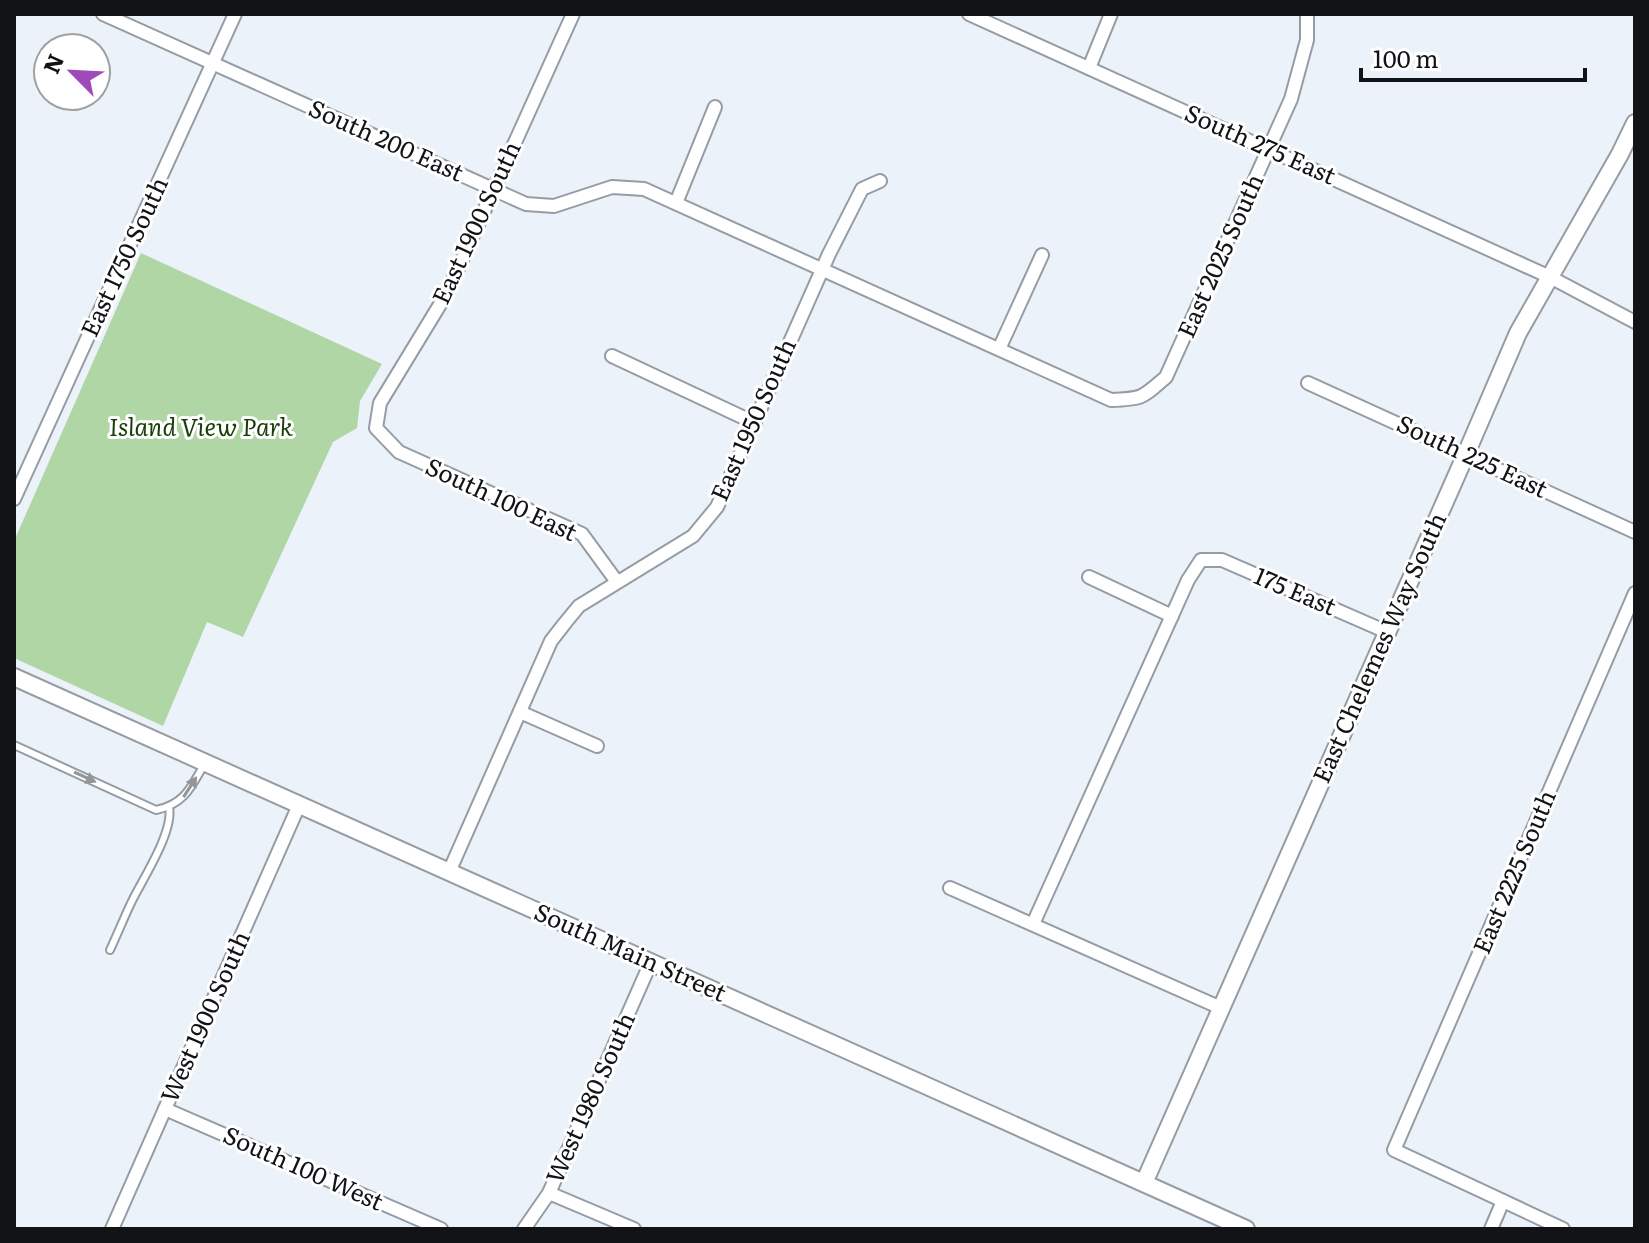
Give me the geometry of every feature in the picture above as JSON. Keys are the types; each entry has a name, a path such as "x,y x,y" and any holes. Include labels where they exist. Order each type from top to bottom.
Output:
{"street":[{"name":"South 200 East","path":"103,14 526,204 554,206 612,187 644,189 1111,400 1144,397"},
{"name":"East 1750 South","path":"14,499 235,14"},
{"name":"East 1900 South","path":"376,428 380,403 447,293 573,14"},
{"name":"South 275 East","path":"969,14 1550,277 1635,322"},
{"path":"1089,68 1111,14"},
{"name":"East 2025 South","path":"1144,397 1166,377 1291,99 1307,40 1307,14"},
{"path":"676,203 715,107"},
{"name":"East Chelemes Way South","path":"1144,1183 1518,333 1635,123"},
{"name":"East 1950 South","path":"449,872 551,641 579,606 693,536 717,507 822,269 862,189 880,181"},
{"path":"999,349 1042,255"},
{"path":"612,356 755,423"},
{"name":"South 225 East","path":"1308,383 1635,532"},
{"name":"South 100 East","path":"376,428 399,452 582,534 617,582"},
{"name":"175 East","path":"1172,616 1201,560 1222,560 1387,632"},
{"path":"1033,924 1172,616 1089,577"},
{"name":"East 2225 South","path":"1503,1201 1394,1150 1635,593"},
{"name":"South Main Street","path":"14,677 1246,1229"},
{"path":"520,712 597,746"},
{"name":"West 1900 South","path":"112,1229 299,805"},
{"path":"950,888 1221,1008"},
{"name":"West 1980 South","path":"524,1229 549,1193 651,962"},
{"name":"South 100 West","path":"165,1109 441,1229"},
{"path":"549,1193 634,1229"},
{"path":"1491,1229 1503,1201 1563,1229"}],"lane":[{"path":"14,745 156,810 169,807 183,798 205,763"},
{"path":"110,950 168,827 169,807"}],"green space":[{"name":"Island View Park","path":"141,253 382,364 360,401 357,428 333,442 243,637 207,622 163,726 14,658 14,541"}]}
